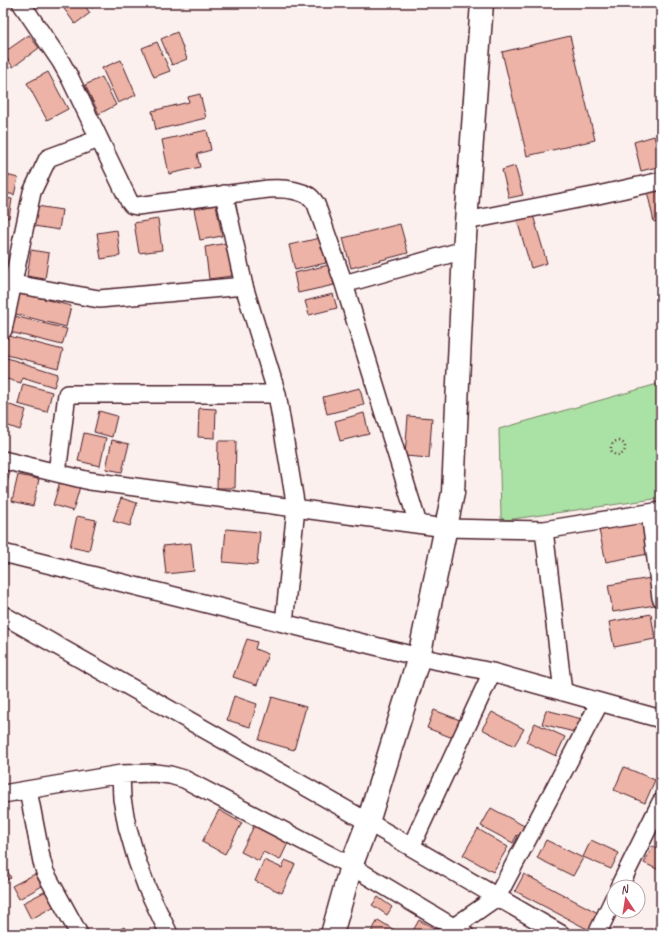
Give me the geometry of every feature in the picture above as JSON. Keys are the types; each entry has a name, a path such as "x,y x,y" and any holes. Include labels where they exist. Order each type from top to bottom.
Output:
{"main road":[{"path":"332,934 351,866 368,822 419,657 453,493 464,250 482,3"}],"street":[{"path":"21,3 61,62 70,78 132,205 137,206 279,188 311,197 316,204 344,284 418,524"},
{"path":"3,330 8,283 32,192 48,158 99,139"},
{"path":"466,221 661,181"},
{"path":"224,194 244,286 277,394 296,508 284,623"},
{"path":"344,284 464,250"},
{"path":"8,283 99,299 244,286"},
{"path":"57,473 67,394 277,394"},
{"path":"3,460 90,481 446,528 544,530 656,512 661,598"},
{"path":"544,530 562,692"},
{"path":"3,553 419,657 492,672 661,719"},
{"path":"3,615 368,822 561,934"},
{"path":"411,847 492,672"},
{"path":"3,794 121,774 155,773 184,779 351,866 456,932 497,897 600,702"},
{"path":"121,774 122,799 136,861 169,934"},
{"path":"28,790 45,872 78,934"},
{"path":"624,879 661,802"},
{"path":"597,934 606,915"}],"path":[{"path":"617,441 624,445 624,451 619,455 615,455 611,448 612,444 617,441"}],"green space":[{"path":"661,383 661,498 506,520 501,518 499,429"}],"building":[{"path":"60,3 83,3 90,13 75,24"},
{"path":"88,3 100,3 92,8"},
{"path":"177,32 187,59 172,65 161,39"},
{"path":"29,35 39,48 13,67 3,53"},
{"path":"570,36 595,140 527,156 502,52"},
{"path":"157,42 170,71 154,77 142,48"},
{"path":"3,60 9,68 3,72"},
{"path":"121,60 136,95 118,103 102,68"},
{"path":"48,72 68,109 47,120 27,83"},
{"path":"102,77 116,105 99,114 85,85"},
{"path":"200,94 206,118 156,130 152,111 189,102 188,97"},
{"path":"207,130 211,150 197,154 200,167 169,174 162,140"},
{"path":"654,136 661,166 641,171 634,142"},
{"path":"515,166 523,195 509,198 502,170"},
{"path":"3,174 18,178 14,195 3,192"},
{"path":"661,188 661,220 654,222 647,191"},
{"path":"3,198 12,199 9,218 3,217"},
{"path":"216,205 222,236 200,240 194,209"},
{"path":"37,206 62,210 59,230 34,226"},
{"path":"533,215 547,263 531,268 517,220"},
{"path":"158,219 162,250 139,253 134,223"},
{"path":"400,224 408,253 351,268 343,238"},
{"path":"117,230 120,256 101,259 97,233"},
{"path":"320,238 326,263 295,270 289,245"},
{"path":"227,243 232,276 209,279 205,247"},
{"path":"31,250 49,253 45,279 27,276"},
{"path":"329,265 334,285 298,293 294,273"},
{"path":"13,291 71,306 66,327 8,312"},
{"path":"333,294 337,308 309,315 305,301"},
{"path":"10,315 67,329 62,345 6,331"},
{"path":"5,335 63,350 58,368 3,354 3,341"},
{"path":"4,357 58,374 54,387 22,377 21,383 3,378"},
{"path":"23,384 52,392 47,412 18,404"},
{"path":"360,388 364,405 327,414 323,397"},
{"path":"3,403 26,410 20,430 3,424"},
{"path":"199,408 216,409 215,438 198,437"},
{"path":"99,411 117,416 112,437 94,432"},
{"path":"364,413 369,434 340,441 335,421"},
{"path":"408,416 432,418 429,458 405,456"},
{"path":"84,433 106,438 100,466 78,461"},
{"path":"112,440 129,444 122,472 106,469"},
{"path":"218,441 236,441 235,488 217,488"},
{"path":"3,467 11,469 3,496"},
{"path":"18,475 39,479 33,506 12,501"},
{"path":"61,478 81,483 73,511 53,505"},
{"path":"121,498 137,503 130,526 113,521"},
{"path":"77,516 96,520 89,551 70,547"},
{"path":"642,522 648,554 606,562 599,530"},
{"path":"226,529 260,532 257,565 223,562"},
{"path":"191,543 194,571 166,574 163,546"},
{"path":"651,578 655,605 613,612 608,585"},
{"path":"651,614 655,639 614,647 609,622"},
{"path":"247,639 257,642 255,649 268,654 257,685 233,677"},
{"path":"234,696 257,704 250,727 227,720"},
{"path":"272,697 306,707 294,750 259,740"},
{"path":"434,710 465,722 458,740 427,728"},
{"path":"546,710 582,719 578,733 542,724"},
{"path":"492,712 524,729 514,746 482,729"},
{"path":"535,723 565,737 556,756 526,742"},
{"path":"624,767 655,780 645,803 614,790"},
{"path":"491,808 528,828 523,838 517,835 513,843 481,826"},
{"path":"219,810 242,823 225,854 202,842"},
{"path":"254,826 288,843 280,860 263,852 259,861 241,852"},
{"path":"478,829 508,847 493,872 463,855"},
{"path":"546,840 583,858 573,876 537,858"},
{"path":"591,840 619,853 611,869 583,857"},
{"path":"653,846 661,850 661,871 644,863"},
{"path":"264,860 282,868 285,860 295,864 282,893 255,881"},
{"path":"3,862 11,878 3,881"},
{"path":"35,874 42,886 19,899 12,886"},
{"path":"524,874 598,913 589,930 515,891"},
{"path":"46,891 55,906 31,919 23,903"},
{"path":"378,897 392,907 387,915 372,905"},
{"path":"661,915 661,934 660,934 653,931"},
{"path":"378,920 401,934 370,934"},
{"path":"419,920 441,932 440,934 411,934"},
{"path":"124,927 128,934 112,934"}]}
